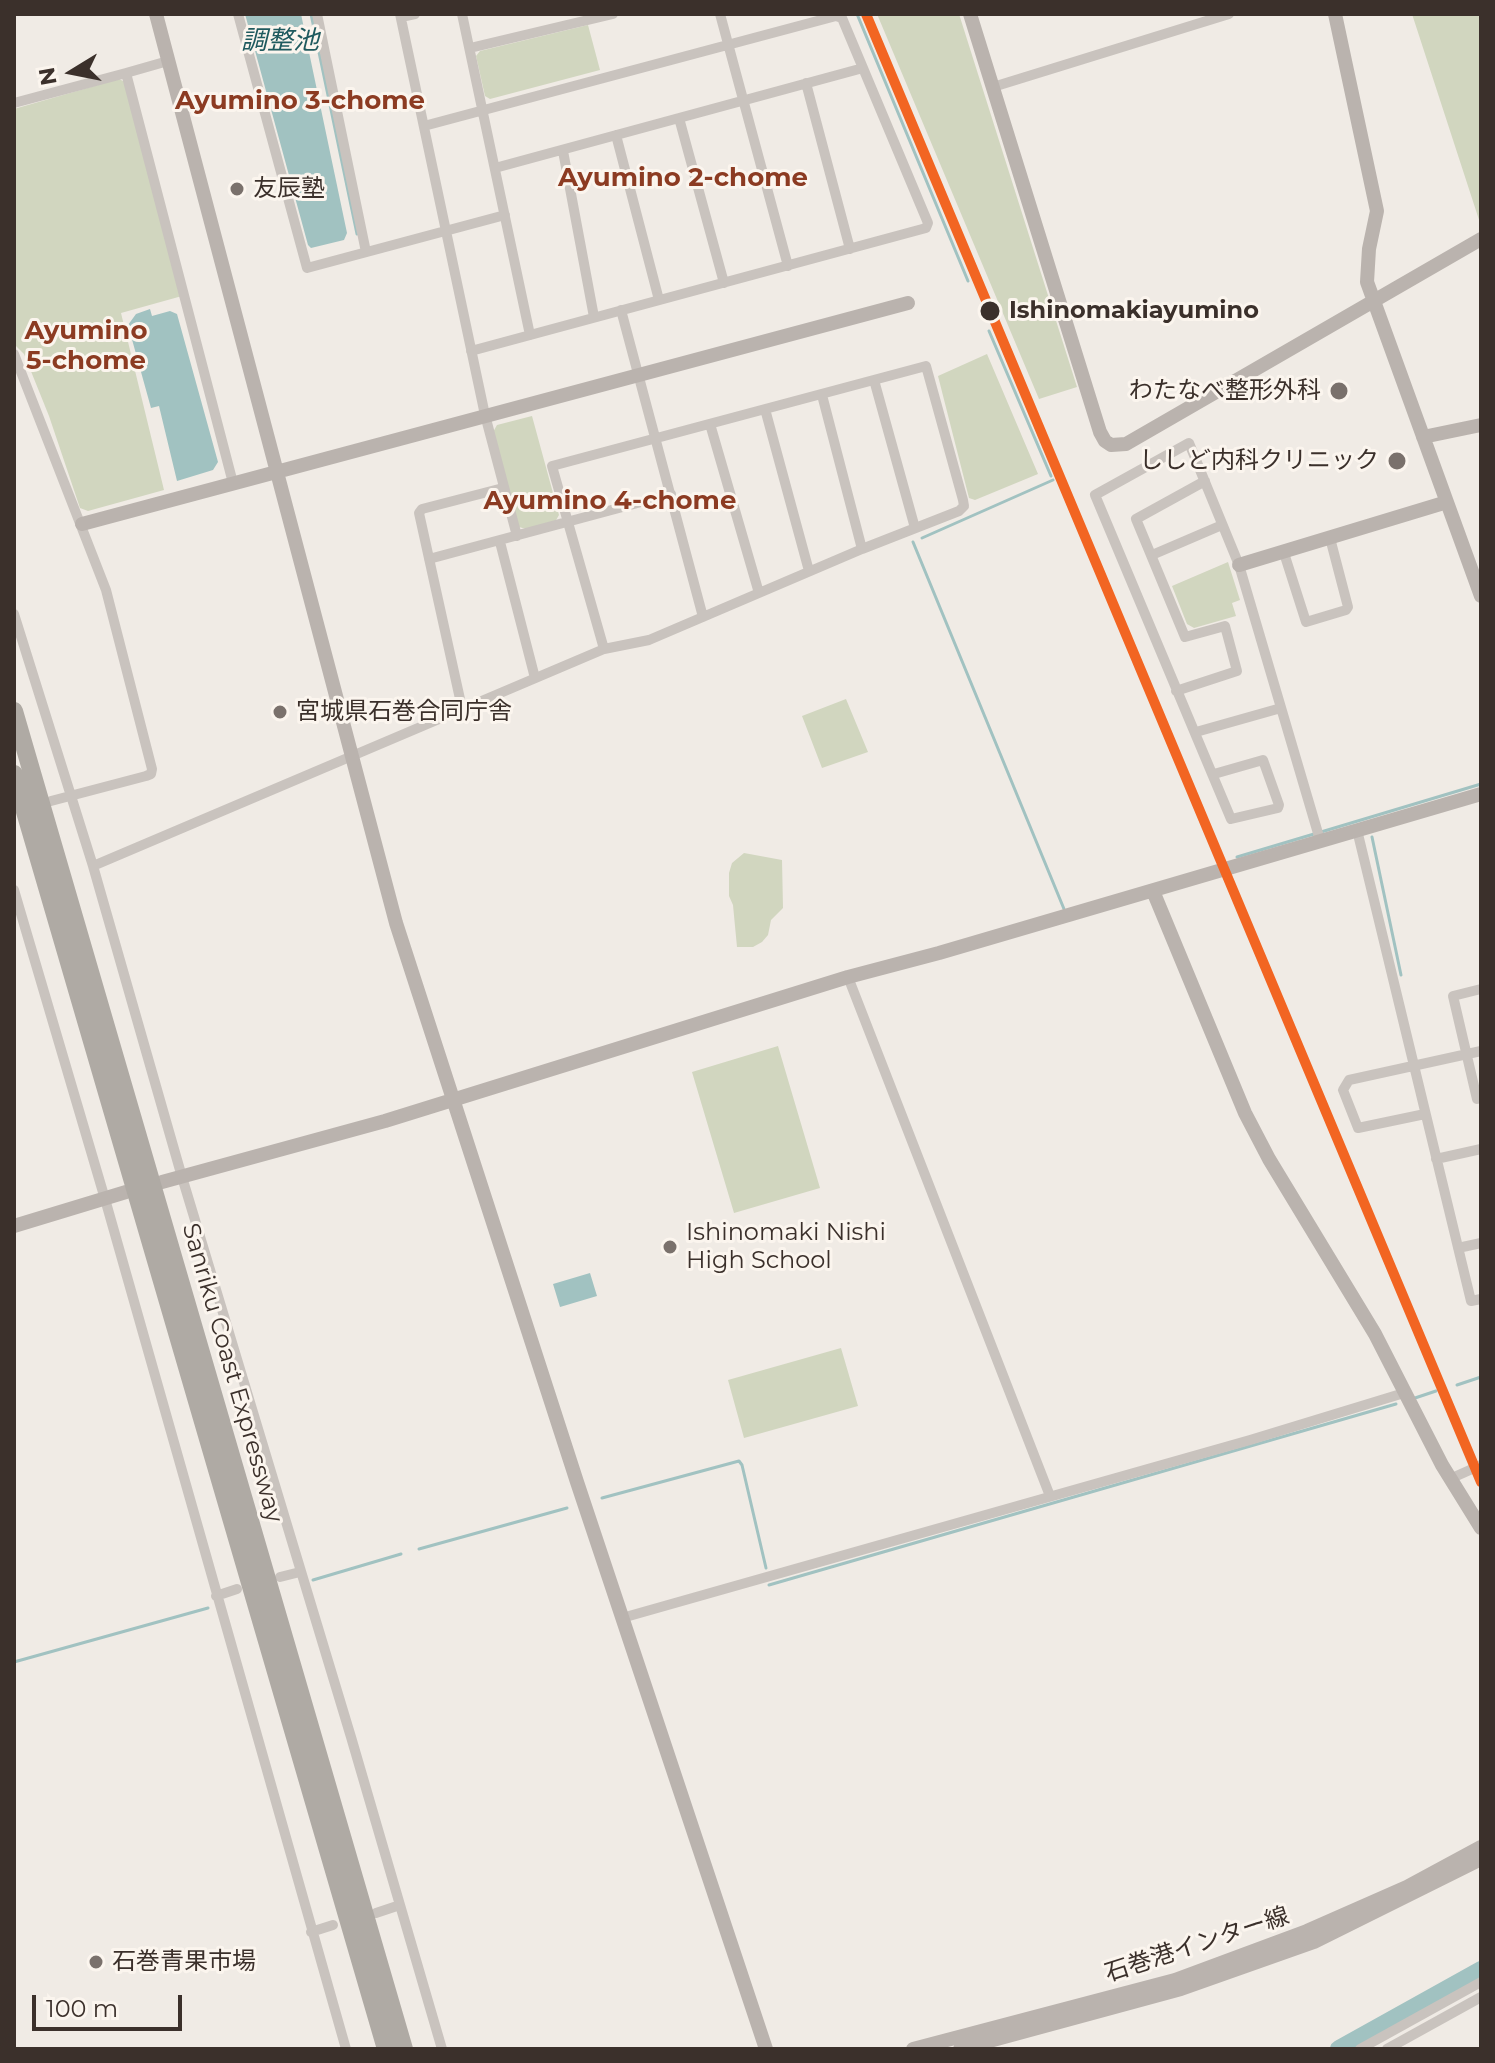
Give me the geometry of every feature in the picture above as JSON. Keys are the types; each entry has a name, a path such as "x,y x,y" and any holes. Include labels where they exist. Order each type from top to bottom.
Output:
{"highway":[{"name":"Sanriku Coast Expressway","path":"14,711 404,2049"},
{"name":"Sanriku Coast Expressway","path":"14,774 386,2049"}],"street":[{"path":"156,14 396,923 766,2049"},
{"path":"238,14 307,268 505,215"},
{"path":"317,14 366,252"},
{"path":"415,14 400,16 485,415 517,536"},
{"path":"462,14 530,335"},
{"path":"720,14 788,266"},
{"path":"970,14 1100,432 1111,445 1126,444 1481,239"},
{"path":"993,87 1229,14"},
{"path":"1335,14 1377,211 1367,282 1481,596"},
{"path":"470,48 608,15"},
{"path":"424,126 836,16 842,18 928,223 926,228 471,351"},
{"path":"14,103 168,61"},
{"path":"495,168 863,68"},
{"path":"126,73 233,483"},
{"path":"806,83 850,249"},
{"path":"679,118 724,283"},
{"path":"616,135 659,300"},
{"path":"563,151 594,317"},
{"path":"82,524 908,303"},
{"path":"621,310 703,617"},
{"path":"14,354 106,590 152,769 151,774 146,776 51,801"},
{"path":"93,866 604,649 649,640 959,511 964,506 926,366 552,466 604,649"},
{"path":"874,380 915,528"},
{"path":"822,395 862,549"},
{"path":"765,409 809,571"},
{"path":"710,424 759,593"},
{"path":"1423,437 1481,425"},
{"path":"1214,774 1263,760 1278,808 1231,819 1095,495 1189,443 1239,565 1320,840"},
{"path":"1176,691 1237,671 1225,626 1185,637 1136,519 1205,481"},
{"path":"462,708 419,513 422,509 503,488"},
{"path":"429,559 671,494"},
{"path":"1239,565 1447,502"},
{"path":"1152,555 1222,525"},
{"path":"1284,553 1306,622 1346,610 1348,607 1330,538"},
{"path":"500,542 535,678"},
{"path":"14,614 93,866 182,1177 442,2049"},
{"path":"1196,732 1281,708"},
{"path":"162,1182 453,1100 848,977 1481,794"},
{"path":"1357,830 1471,1301 1481,1299"},
{"path":"14,891 105,1199 346,2049"},
{"path":"1153,891 1245,1113 1269,1159 1375,1334 1404,1393 1481,1528"},
{"path":"848,977 1050,1496"},
{"path":"1481,989 1453,996 1477,1099 1481,1098"},
{"path":"1425,1114 1358,1128 1343,1090 1349,1080 1481,1051"},
{"path":"1436,1159 1481,1149"},
{"path":"14,1226 126,1192"},
{"path":"1458,1248 1481,1243"},
{"path":"622,1618 1404,1393"},
{"path":"1452,1478 1481,1465"},
{"path":"280,1577 300,1572"},
{"path":"216,1596 237,1589"},
{"name":"石巻港インター線","path":"913,2049 1175,1980 1307,1931 1407,1887 1481,1847"},
{"name":"石巻港インター線","path":"960,2049 1181,1989 1299,1947 1456,1874 1481,1859"},
{"path":"376,1913 400,1905"},
{"path":"311,1932 333,1925"},
{"path":"1360,2049 1481,1982"},
{"path":"1393,2047 1481,1997"}],"green space":[{"path":"877,14 959,14 1077,387 1039,399"},
{"path":"1412,14 1481,14 1481,226"},
{"path":"588,25 600,70 490,99 485,96 476,56 480,51"},
{"path":"119,79 125,82 182,296 121,313 164,490 88,511 80,508 49,416 24,354 14,344 14,109"},
{"path":"987,354 1038,474 975,500 969,498 938,376"},
{"path":"532,416 559,515 555,522 526,529 519,527 493,432 497,425"},
{"path":"1228,562 1240,600 1232,603 1236,616 1194,628 1187,624 1172,586"},
{"path":"846,699 868,752 822,768 802,716"},
{"path":"744,853 782,860 783,908 771,920 768,935 753,947 737,947 733,905 729,896 732,863"},
{"path":"778,1046 820,1188 734,1213 692,1072"},
{"path":"841,1348 858,1406 744,1438 728,1380"}],"water":[{"name":"調整池","path":"245,14 301,14 347,233 344,240 311,248 308,245"},
{"path":"150,309 152,316 170,311 177,314 218,462 213,470 177,481 159,406 151,408 128,325 136,314"},
{"path":"590,1273 597,1296 560,1307 553,1284"}],"waterway":[{"path":"311,14 357,234"},
{"path":"857,14 968,281"},
{"path":"989,331 1051,476"},
{"path":"922,538 1053,480"},
{"path":"913,542 1064,909"},
{"path":"1321,832 1481,784"},
{"path":"1237,857 1314,834"},
{"path":"1372,837 1401,975"},
{"path":"1457,1385 1481,1377"},
{"path":"1415,1398 1436,1391"},
{"path":"769,1585 1396,1404"},
{"path":"602,1498 739,1461 766,1568"},
{"path":"419,1549 567,1508"},
{"path":"313,1580 401,1554"},
{"path":"14,1662 208,1608"},
{"path":"1339,2049 1481,1970"}],"transit line":[{"path":"866,14 1481,1482"}],"place":[{"name":"友辰塾","path":"237,189"},
{"name":"Ishinomakiayumino","path":"990,311"},
{"name":"わたなべ整形外科","path":"1339,391"},
{"name":"ししど内科クリニック","path":"1397,461"},
{"name":"宮城県石巻合同庁舎","path":"280,712"},
{"name":"Ishinomaki Nishi High School","path":"670,1247"},
{"name":"石巻青果市場","path":"96,1962"}],"district":[{"name":"Ayumino 3-chome","path":"300,101"},
{"name":"Ayumino 2-chome","path":"683,178"},
{"name":"Ayumino 5-chome","path":"86,346"},
{"name":"Ayumino 4-chome","path":"610,501"}]}
